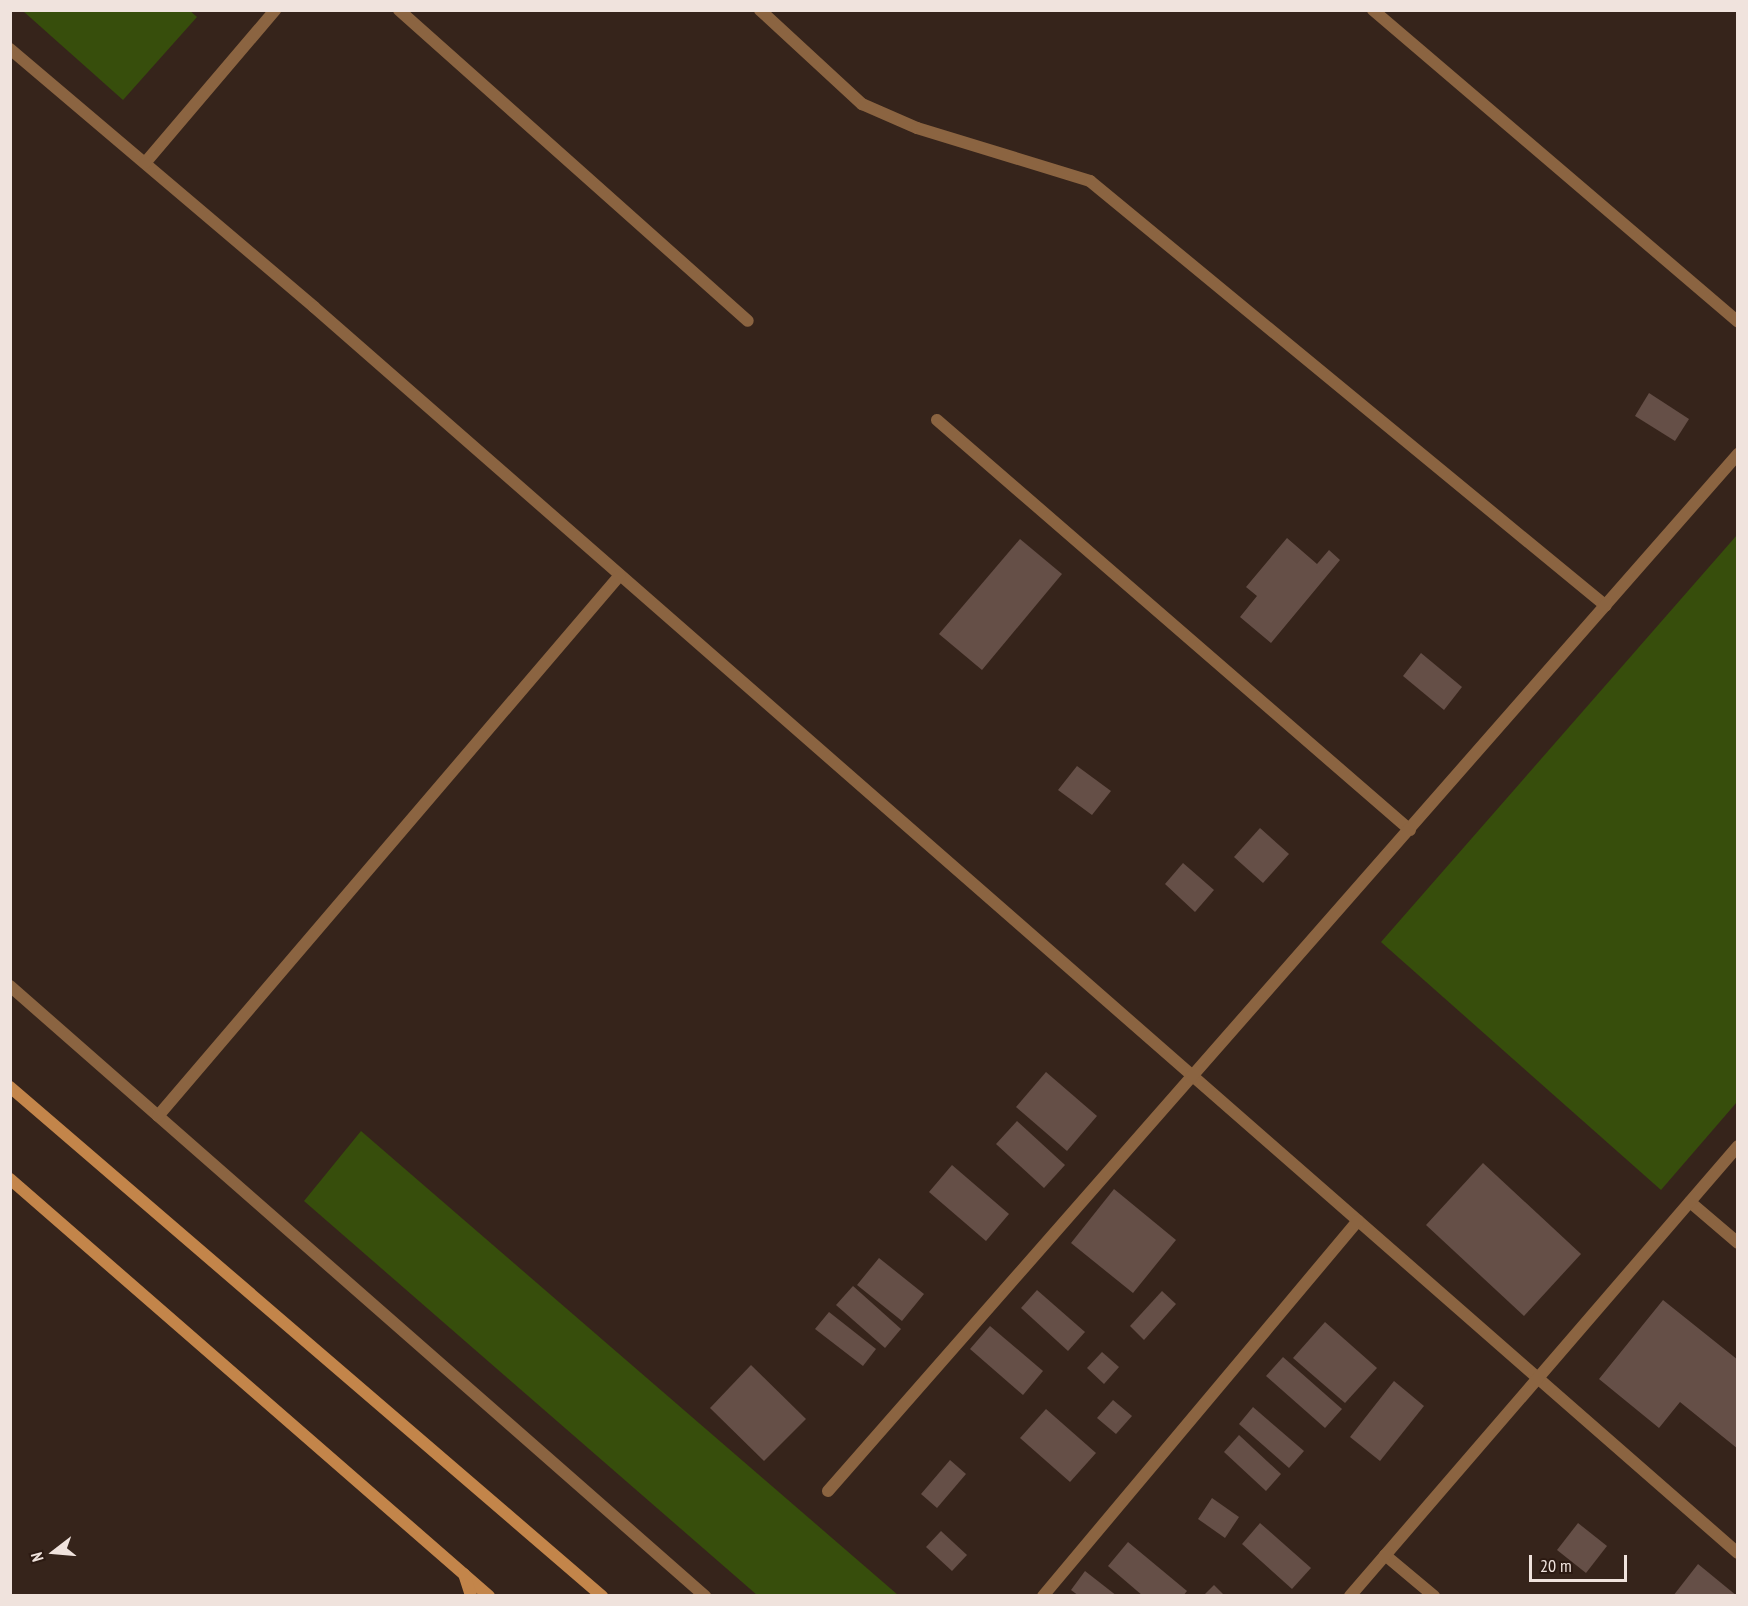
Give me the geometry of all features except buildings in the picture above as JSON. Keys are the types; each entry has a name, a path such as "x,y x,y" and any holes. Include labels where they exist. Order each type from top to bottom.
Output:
{"street":[{"path":"145,163 275,10"},
{"path":"399,10 748,321"},
{"path":"760,10 862,104 917,128 1090,181 1605,606"},
{"path":"1373,10 1737,322"},
{"path":"10,49 145,163 620,575 1737,1553"},
{"path":"937,420 1410,830"},
{"path":"828,1491 1195,1078 1737,454"},
{"path":"158,1116 620,575"},
{"path":"10,986 705,1596"},
{"path":"10,1087 602,1596"},
{"path":"1350,1596 1737,1146"},
{"path":"10,1179 489,1596"},
{"path":"1690,1202 1737,1243"},
{"path":"1043,1596 1358,1221"},
{"path":"1385,1555 1434,1596"},
{"path":"464,1574 471,1596"}],"green space":[{"path":"189,10 197,17 123,100 23,11"},
{"path":"1737,535 1737,1102 1661,1190 1381,942"},
{"path":"361,1131 898,1595 757,1595 304,1201"}]}
